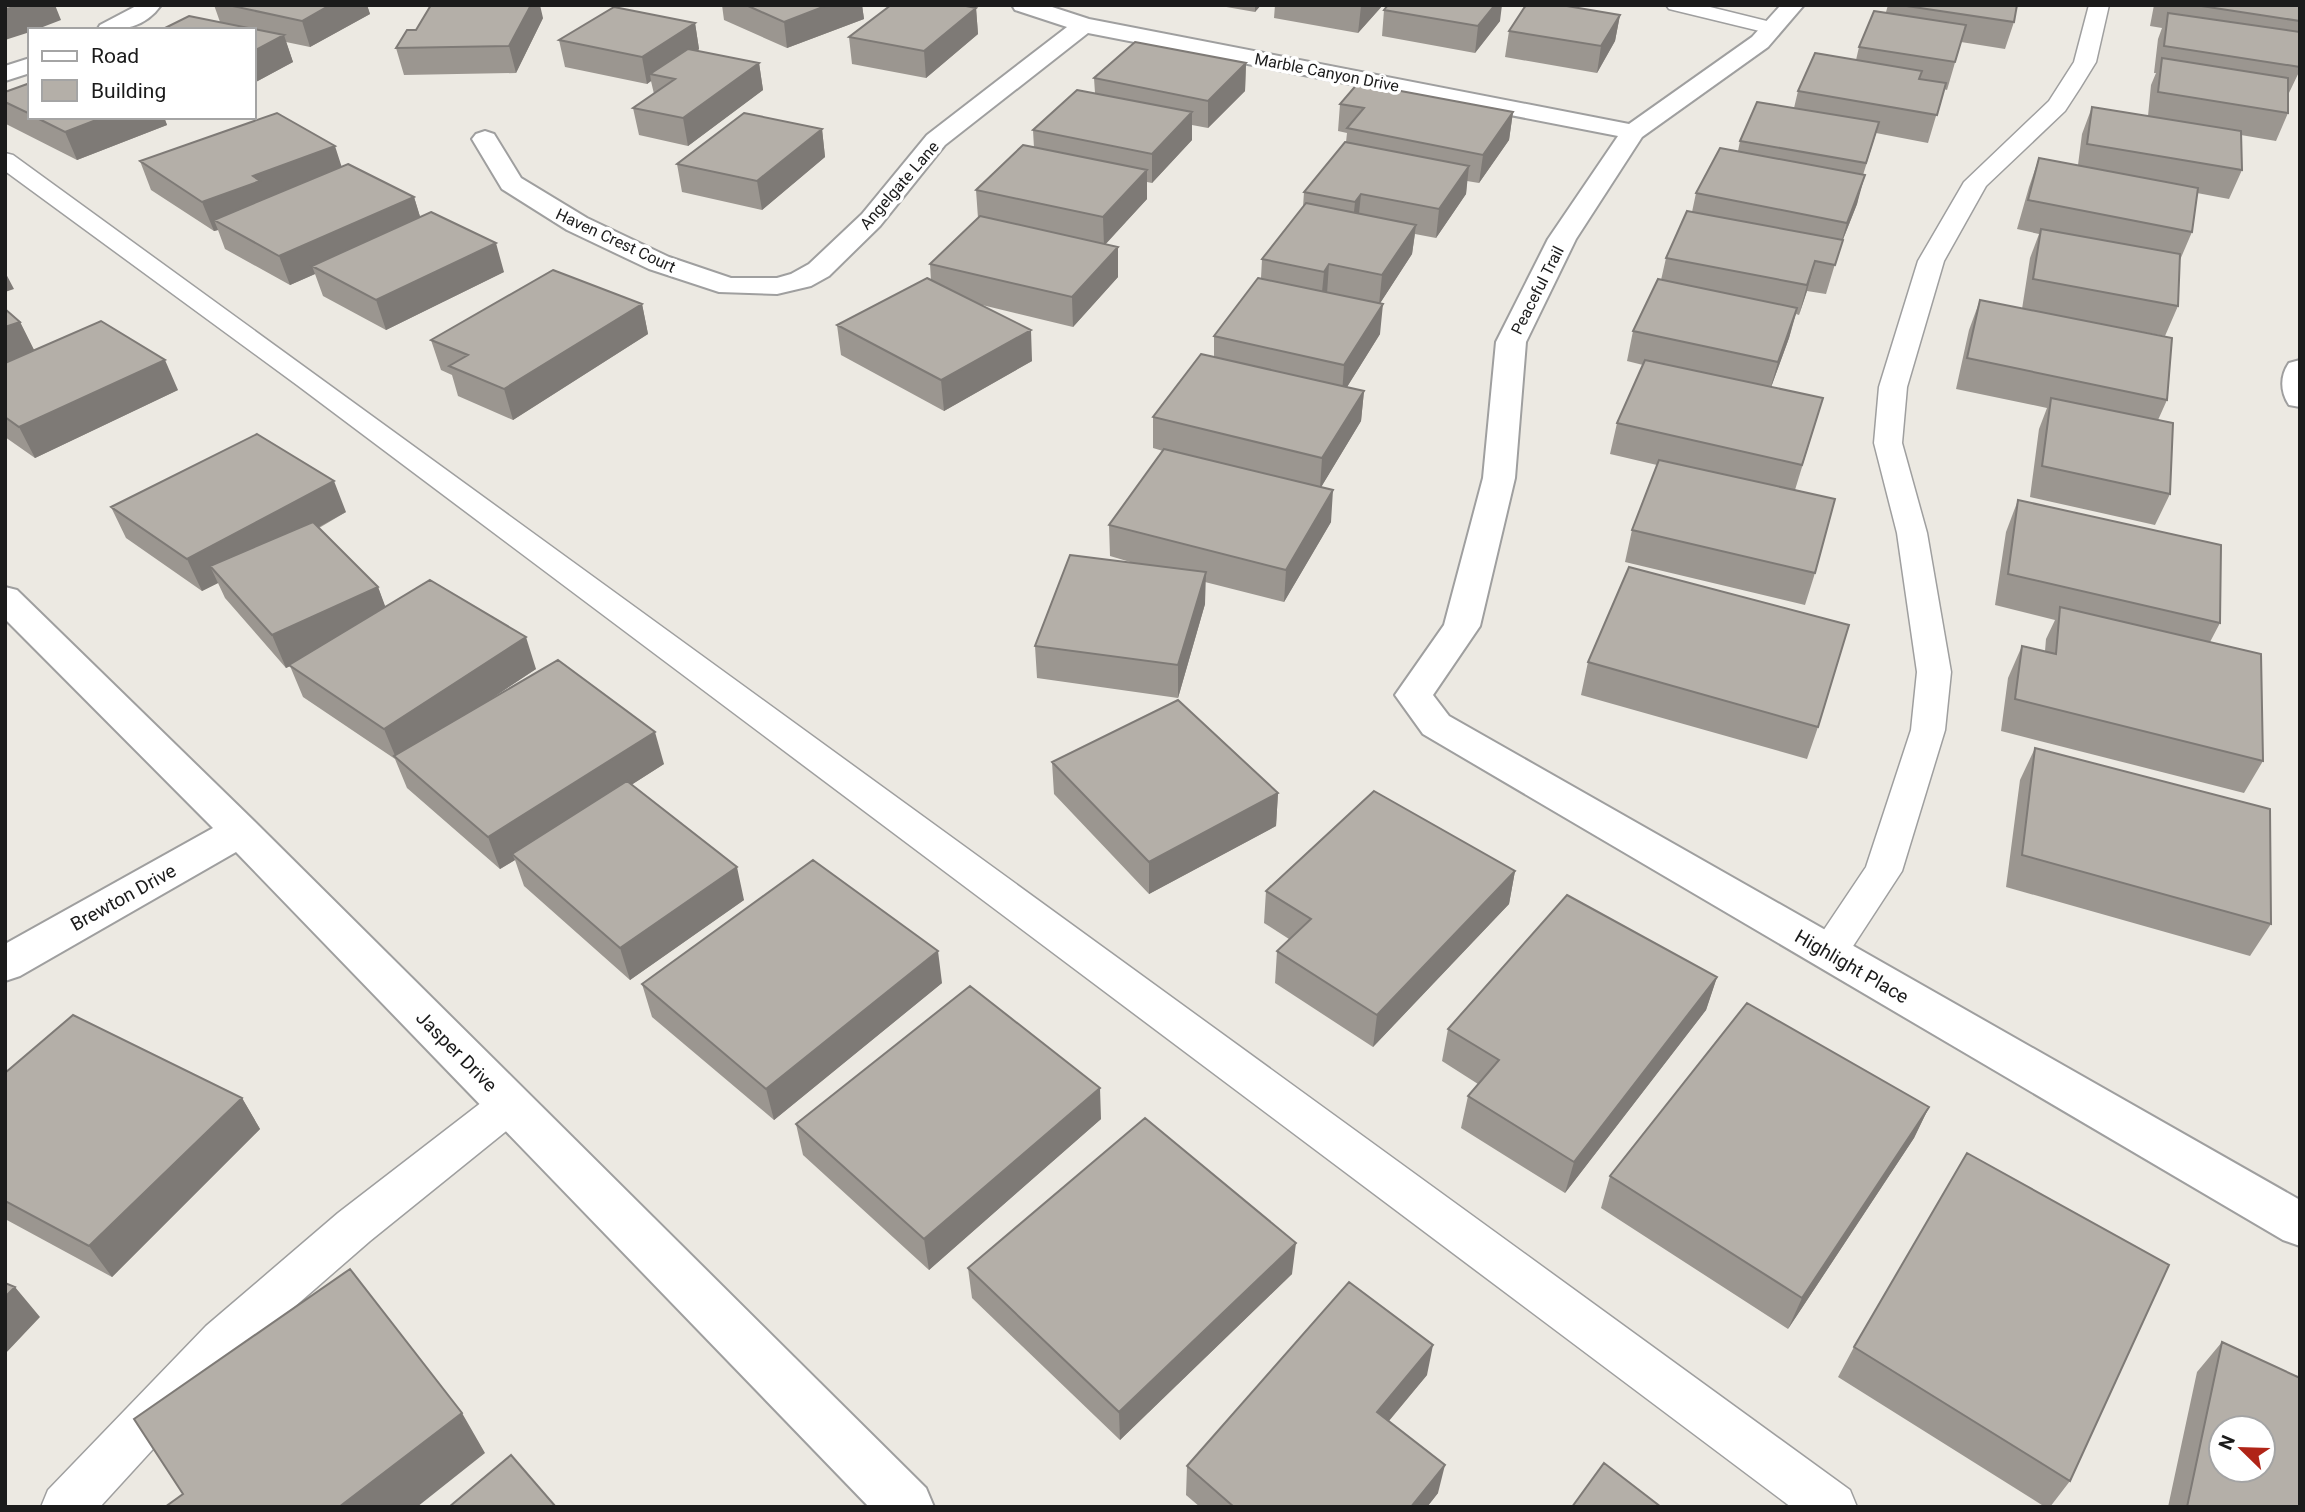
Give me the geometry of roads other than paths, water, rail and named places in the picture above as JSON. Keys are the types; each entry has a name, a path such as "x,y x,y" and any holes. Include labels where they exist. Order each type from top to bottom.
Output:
{"street":[{"path":"112,28 142,14 150,5"},
{"name":"Marble Canyon Drive","path":"1023,5 1084,25 1633,132"},
{"name":"Peaceful Trail","path":"1414,695 1462,626 1499,478 1511,342 1562,239 1633,132 1760,42 1793,5"},
{"name":"Angelgate Lane","path":"778,286 801,280 819,270 880,211 936,141 1084,25"},
{"path":"5,74 28,66"},
{"name":"Haven Crest Court","path":"485,139 511,183 588,230 659,262 729,286 778,286"},
{"path":"2300,369 2297,383 2300,398"},
{"name":"Jasper Drive","path":"5,598 240,831 907,1507"},
{"name":"Highlight Place","path":"1414,695 1436,725 2300,1225"},
{"name":"Brewton Drive","path":"5,964 240,831"}],"lane":[{"path":"1676,5 1772,28"},
{"path":"1828,952 1883,871 1928,730 1934,672 1912,533 1888,443 1893,387 1931,261 1976,182 2057,106 2069,88 2084,62 2099,5"},
{"path":"5,160 352,412 1832,1507"},
{"path":"66,1507 222,1341 354,1227 510,1104"}]}
